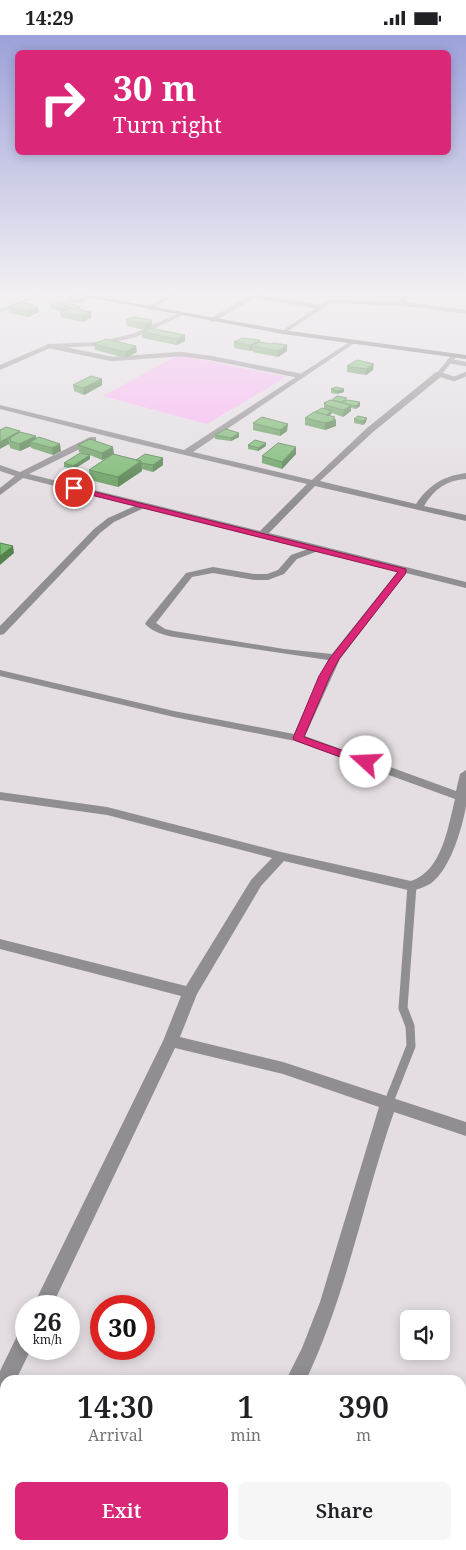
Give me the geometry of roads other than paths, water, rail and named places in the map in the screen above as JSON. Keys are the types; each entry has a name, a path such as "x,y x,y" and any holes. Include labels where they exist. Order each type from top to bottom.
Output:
{"street":[{"path":"187,452 320,364"},
{"path":"263,534 313,482 375,425 439,373"},
{"path":"0,407 102,433 466,518"},
{"path":"0,492 21,475 102,433"},
{"path":"201,443 216,459"},
{"path":"0,467 21,475 263,534 403,571 466,585"},
{"path":"418,508 426,494 438,483 449,478 466,476"},
{"path":"0,632 97,531 111,520 144,505"},
{"path":"317,549 294,557 281,572 268,577 254,577 213,570 190,575 150,624 161,631 174,634 284,652 335,658"},
{"path":"298,738 324,676 335,658 403,571"},
{"path":"0,673 174,714 298,738 464,798"},
{"path":"0,795 108,811 281,856 412,886 426,880 439,866 464,798 466,774"},
{"path":"47,1295 171,1041 190,993 256,883 281,856"},
{"path":"0,944 190,993"},
{"path":"171,1041 283,1068 466,1129"},
{"path":"298,1375 327,1311 342,1265 368,1164 388,1104"},
{"path":"9,1375 16,1360"}],"lane":[{"path":"239,364 301,376"},
{"path":"448,364 439,373 454,379 466,374"},
{"path":"388,1104 412,1046 410,1026 403,1008 412,886"}]}
